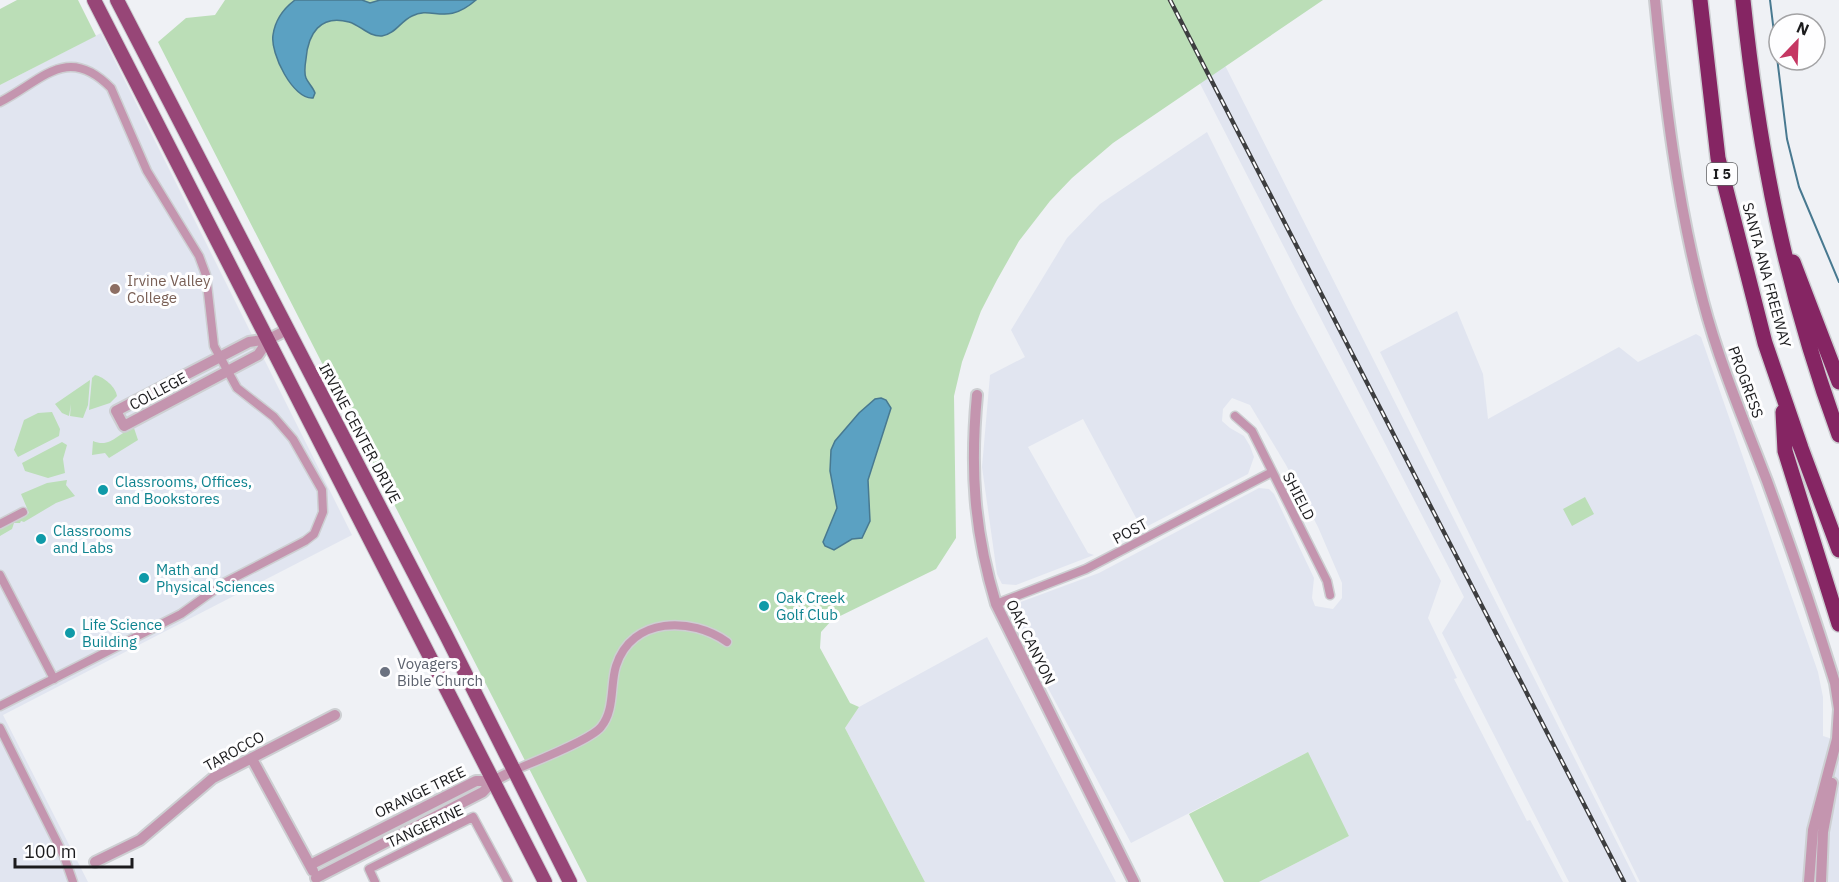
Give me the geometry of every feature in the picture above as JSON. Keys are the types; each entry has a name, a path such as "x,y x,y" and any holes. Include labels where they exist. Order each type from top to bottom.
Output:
{"highway":[{"name":"SANTA ANA FREEWAY","path":"1700,0 1718,158 1765,343 1839,550"},
{"name":"SANTA ANA FREEWAY","path":"1743,0 1762,154 1773,209 1793,298 1839,435"},
{"path":"1773,209 1839,382"},
{"path":"1781,391 1785,451 1839,624"}],"main road":[{"path":"94,0 545,882"},
{"name":"IRVINE CENTER DRIVE","path":"117,0 515,770 570,882"}],"street":[{"name":"PROGRESS","path":"1655,0 1666,115 1679,191 1703,301 1720,356 1781,520 1834,683 1839,721 1832,765 1813,830 1809,882"},
{"path":"0,102 49,71 62,67 76,67 88,71 101,78 111,88 147,171 199,256 206,275 211,336 220,357 237,388 286,429 317,481 324,501 323,512 314,534 224,582 181,614 0,706"},
{"name":"COLLEGE","path":"269,339 258,355 124,426 116,411 249,342 269,339 286,330"},
{"name":"OAK CANYON","path":"977,395 973,438 976,522 983,561 996,604 1134,882"},
{"name":"SHIELD","path":"1235,416 1252,431 1327,581 1330,595"},
{"name":"POST","path":"996,604 1086,569 1272,472"},
{"path":"0,524 23,512"},
{"path":"0,575 54,679"},
{"path":"494,781 588,737 601,728 613,692 616,665 626,648 642,633 660,624 692,625 713,632 727,642"},
{"name":"TAROCCO","path":"95,862 140,840 213,778 335,715"},
{"path":"0,728 64,856 73,882"},
{"path":"252,759 317,880"},
{"name":"PROGRESS","path":"1821,882 1823,832 1832,780 1832,765"},
{"name":"ORANGE TREE","path":"310,865 476,781 494,781"},
{"name":"ORANGE TREE","path":"317,880 483,792 494,781"},
{"name":"TANGERINE","path":"375,882 369,869 473,817 508,882"}],"shaded area":[{"path":"1157,0 1192,0 1637,882 1569,882 1442,633 1464,597"},
{"name":"Irvine Valley College","path":"101,33 352,535 3,715 88,882 0,882 0,85"},
{"path":"1207,132 1293,305 1441,581 1428,618 1457,678 1454,679 1527,821 1530,820 1563,882 1259,882 1349,836 1306,753 1131,843 1010,617 1018,603 1099,573 1259,488 1269,489 1274,494 1314,578 1312,598 1315,606 1333,609 1342,598 1342,583 1318,527 1286,465 1250,405 1232,398 1223,409 1222,421 1244,436 1250,446 1254,457 1248,474 1142,529 1083,419 1028,447 1088,553 1094,555 1016,585 1002,584 997,574 982,467 990,375 1025,357 1011,330 1067,238 1100,204"},
{"path":"1457,311 1483,374 1488,419 1619,347 1638,362 1696,334 1701,337 1818,672 1823,697 1823,736 1839,741 1839,882 1640,882 1380,352"},
{"path":"987,637 1116,882 925,882 845,728 859,707"}],"green space":[{"path":"17,0 78,0 96,36 0,85 0,9"},
{"path":"225,0 1323,0 1113,143 1072,178 1050,201 1019,241 997,280 981,311 962,362 954,396 956,538 936,569 832,620 821,632 820,648 850,703 859,707 845,728 925,882 587,882 158,42 186,18 215,15"},
{"path":"95,375 109,383 117,396 110,403 89,410 92,378"},
{"path":"90,380 88,405 83,418 70,416 71,404 69,416 62,413 55,404"},
{"path":"52,412 60,429 59,436 18,457 14,450 24,420 38,413"},
{"path":"134,428 138,440 109,458 105,453 92,455 93,441 105,443"},
{"path":"62,442 67,445 63,459 65,473 48,478 25,471 22,463"},
{"path":"67,480 66,485 75,496 56,503 24,522 14,523 12,529 0,536 0,529 29,513 21,494 47,483"},
{"path":"1585,497 1594,514 1572,526 1563,509"},
{"path":"1308,752 1349,836 1259,882 1224,882 1189,814"}],"water":[{"path":"295,0 362,0 370,3 380,0 476,0 465,8 448,14 420,13 412,16 391,33 382,36 373,35 349,22 339,20 323,24 313,34 307,50 305,76 315,93 313,98 305,97 291,84 279,63 273,43 278,20 283,11"},
{"path":"875,399 886,400 891,408 868,480 870,521 862,538 852,539 834,550 825,546 823,542 837,508 830,471 831,450 835,441 859,413"}],"waterway":[{"path":"1770,0 1787,139 1799,187 1839,282"}],"railway":[{"path":"1170,0 1624,882"}],"place":[{"name":"Irvine Valley College","path":"115,289"},
{"name":"Classrooms, Offices, and Bookstores","path":"103,490"},
{"name":"Classrooms and Labs","path":"41,539"},
{"name":"Math and Physical Sciences","path":"144,578"},
{"name":"Oak Creek Golf Club","path":"764,606"},
{"name":"Life Science Building","path":"70,633"},
{"name":"Voyagers Bible Church","path":"385,672"}]}
